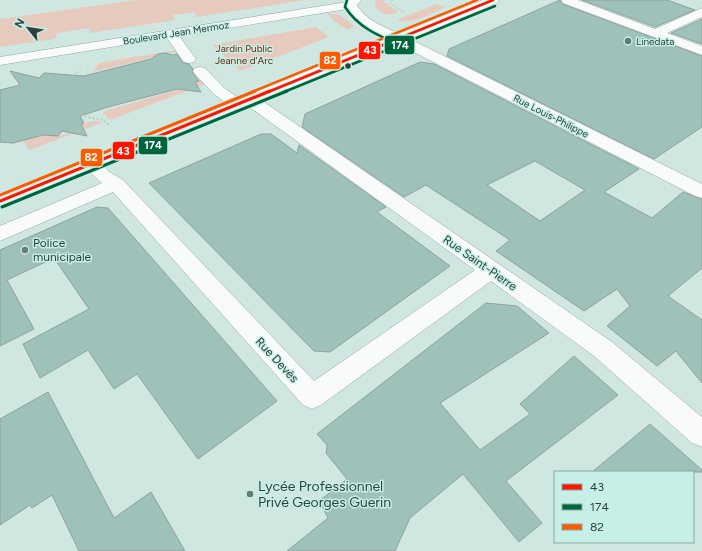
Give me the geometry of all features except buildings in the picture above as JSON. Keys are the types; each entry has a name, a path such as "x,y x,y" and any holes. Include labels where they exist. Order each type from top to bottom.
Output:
{"street":[{"path":"0,201 493,0"},
{"path":"567,0 702,51"},
{"path":"0,72 174,38 306,22 312,12 353,3"},
{"name":"Rue Louis-Philippe","path":"353,3 355,13 363,20 702,192"},
{"path":"656,33 702,12"},
{"path":"174,38 189,59"},
{"name":"Boulevard Jean Mermoz","path":"0,61 174,38"},
{"name":"Rue Saint-Pierre","path":"200,71 220,91 244,102 491,270 603,349 702,434"},
{"name":"Rue Devès","path":"92,164 102,175 116,184 312,397 491,270"},
{"path":"0,234 116,184"}],"path":[{"path":"392,0 391,4 405,13"},
{"path":"65,81 86,66"},
{"path":"77,115 104,120 109,125"}],"green space":[{"path":"136,0 305,0 196,17 195,12 173,15 175,20 90,33 90,28 57,33 55,39 0,47 0,19"},
{"path":"375,0 385,0 385,3 398,12 389,14 381,12 376,8"},
{"path":"437,4 445,7 415,20 398,20 401,18"},
{"path":"327,13 340,15 354,26 348,30 335,22"},
{"name":"Jardin Public Jeanne d'Arc","path":"316,27 329,37 240,71 213,45"},
{"path":"177,50 179,52 164,53 155,57 92,72 99,63"},
{"path":"201,79 205,84 110,120 102,112 180,89 196,83"},
{"path":"99,121 101,123 29,150 22,138 43,134 58,136 67,134 79,125"}],"transit line":[{"name":"174","path":"347,0 345,7 355,20 368,30 398,44"},
{"name":"82","path":"0,195 477,0"},
{"name":"43","path":"0,201 493,0"},
{"name":"174","path":"2,207 495,6"}],"place":[{"name":"Linedata","path":"628,41"},
{"name":"Police municipale","path":"25,250"},
{"name":"Lycée Professionnel Privé Georges Guerin","path":"250,494"}]}
